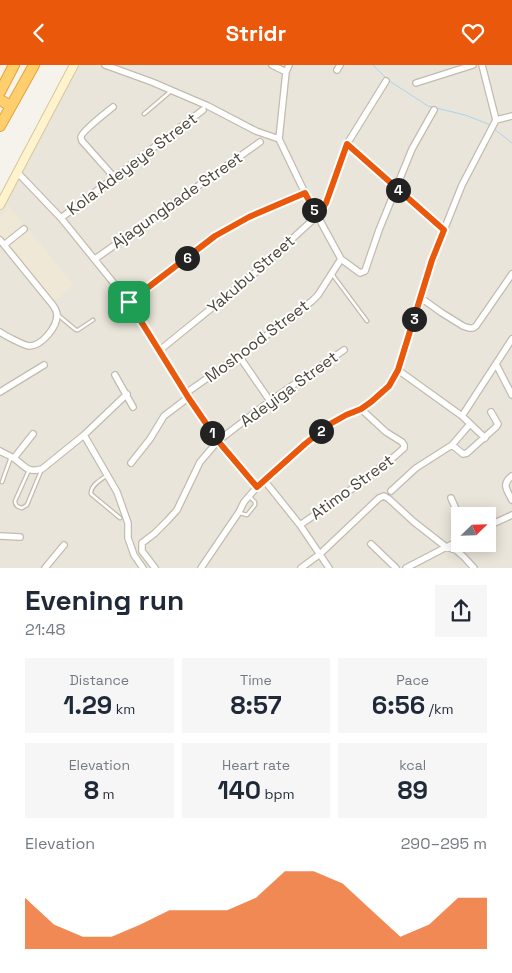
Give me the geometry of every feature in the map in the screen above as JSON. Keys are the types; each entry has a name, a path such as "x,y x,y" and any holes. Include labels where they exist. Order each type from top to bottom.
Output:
{"highway":[{"path":"0,92 14,65"},
{"path":"0,126 34,65"},
{"path":"0,100 11,106"}],"street":[{"path":"0,205 74,65"},
{"path":"105,65 208,106 256,131 279,139"},
{"path":"272,65 286,72"},
{"path":"289,65 286,72 279,139 305,193 341,259 360,273 365,271 379,230 412,149 434,110"},
{"path":"416,83 473,65"},
{"path":"482,65 495,121"},
{"name":"Yakubu Street","path":"160,350 256,272 317,216 326,203 347,144 386,81"},
{"path":"113,107 87,129 81,138 114,177"},
{"name":"Kola Adeyeye Street","path":"61,218 203,110"},
{"path":"201,568 249,495 264,480 330,424 361,409 389,386 398,370 432,260 462,185 495,121 512,115"},
{"name":"Ajagungbade Street","path":"95,259 260,142"},
{"path":"347,144 444,230"},
{"path":"17,172 61,218 129,302 218,441 257,487"},
{"path":"129,302 215,236 249,217 305,193"},
{"path":"0,332 29,346 44,341 56,320 56,310 52,304 2,242 24,229"},
{"name":"Moshood Street","path":"131,463 150,439 164,416 187,395 312,301 318,295 341,259"},
{"path":"421,298 442,313 469,328 473,328 512,274"},
{"path":"462,416 512,339"},
{"name":"Adeyiga Street","path":"155,568 142,551 142,543 177,510 200,463 218,441 270,401 344,350"},
{"path":"239,356 270,401"},
{"path":"496,364 512,395"},
{"path":"0,391 44,365"},
{"path":"398,370 462,416 484,438"},
{"path":"115,375 133,407"},
{"path":"0,451 29,470 42,469 84,435 126,394"},
{"name":"Atimo Street","path":"300,525 381,467 404,448 402,442 386,432 361,409"},
{"path":"452,445 465,454 484,438 498,424 491,412"},
{"path":"391,491 416,468 452,445 470,424"},
{"path":"13,458 33,434"},
{"path":"84,435 117,492 128,523 128,538 134,555 143,568"},
{"path":"512,476 506,481 505,485 512,500"},
{"path":"264,480 300,525 329,568"},
{"path":"301,568 320,554 379,497 384,496 446,547 456,550 474,568"},
{"path":"452,499 456,507"},
{"path":"496,522 512,515"},
{"path":"0,536 20,537"},
{"path":"371,544 396,568"},
{"path":"406,568 451,544"},
{"path":"45,568 64,545"}],"lane":[{"path":"144,115 172,91"},
{"path":"331,273 368,321"},
{"path":"57,314 76,330 92,320"},
{"path":"2,482 13,458"},
{"path":"29,470 15,501 15,504 22,508 27,505 42,469"},
{"path":"107,475 90,491 94,497 120,518"},
{"path":"239,512 247,515 255,505 255,502 249,495"}],"shaded area":[{"path":"76,65 512,65 512,568 0,568 0,208"},
{"path":"8,205 74,285 54,302 0,238 0,218"}],"waterway":[{"path":"373,65 388,80 428,106 465,115 490,125"},
{"path":"493,128 512,143"}],"route":[{"path":"347,144 444,230 432,260 398,370 389,386 361,409 330,424 257,487 218,441 188,397 129,302 215,236 249,217 305,193 317,216 326,203 347,144"}]}
